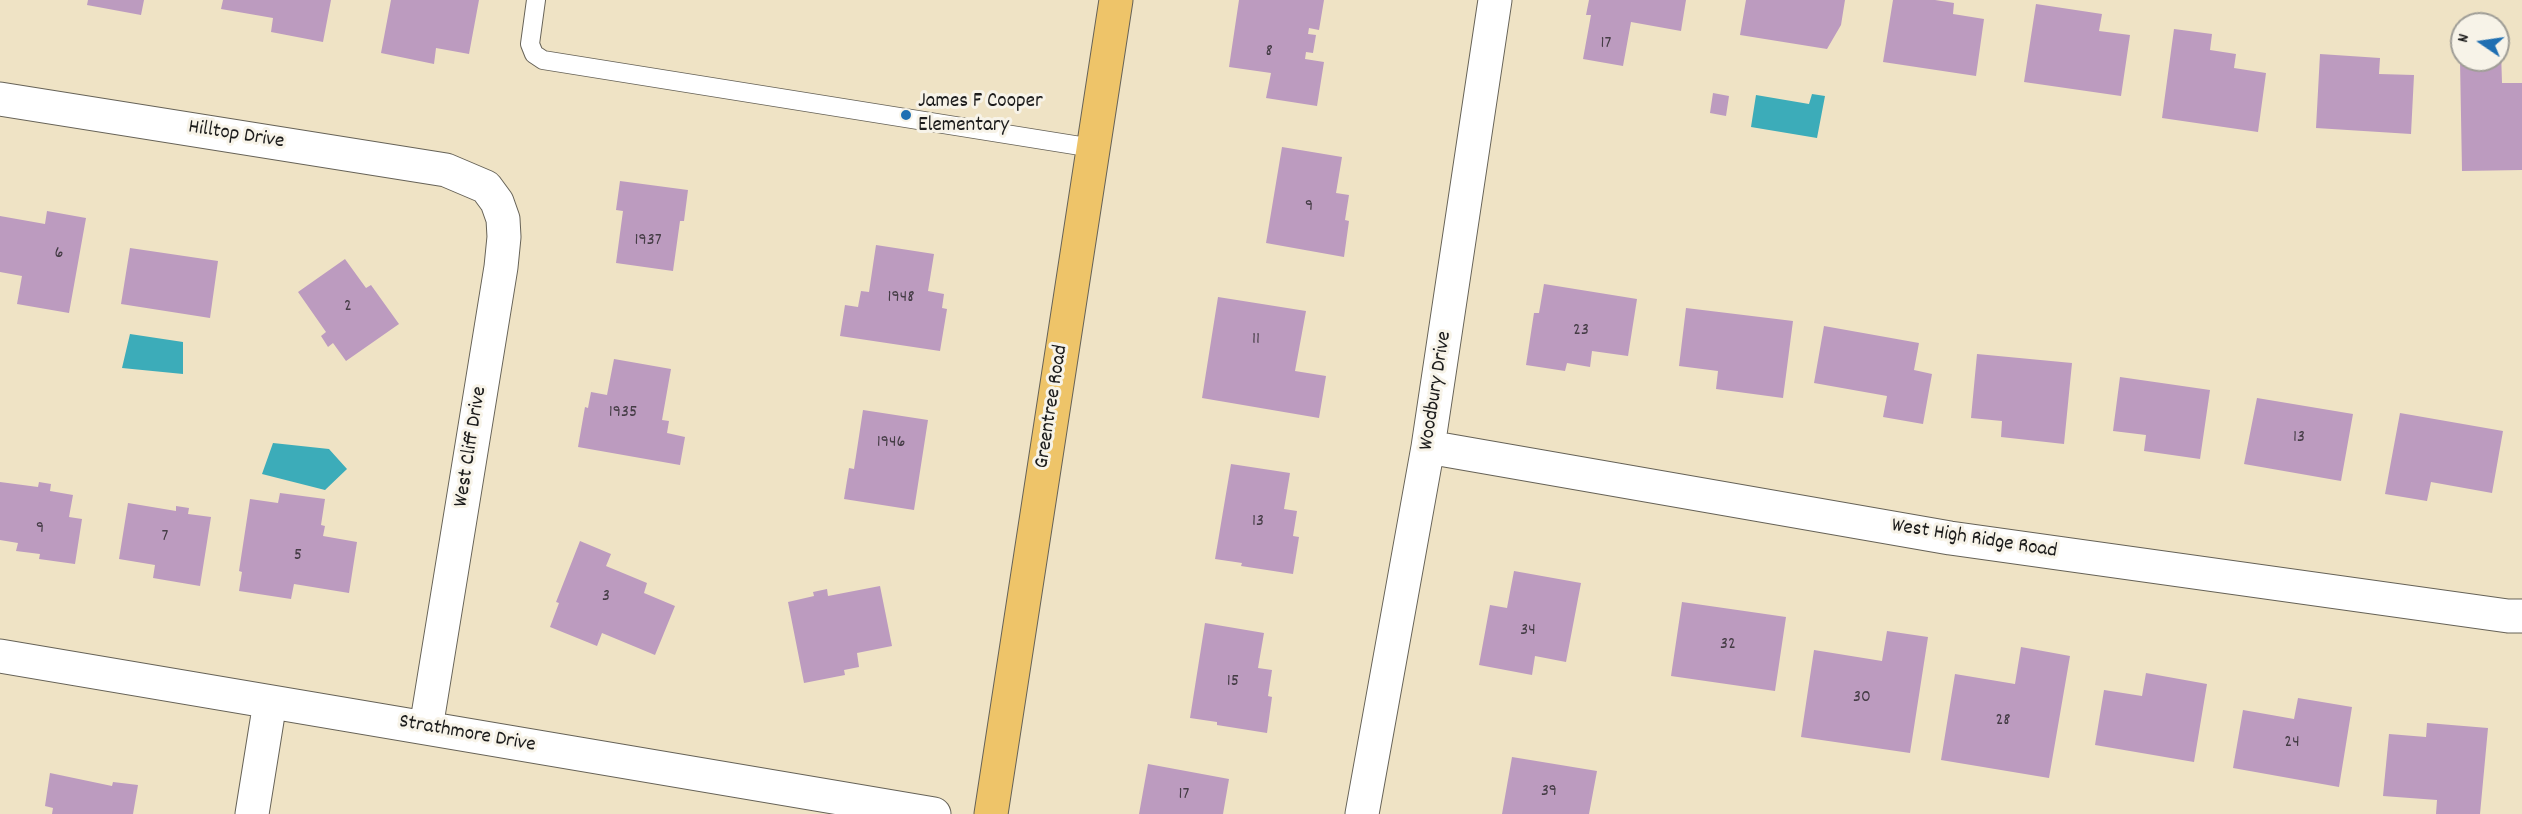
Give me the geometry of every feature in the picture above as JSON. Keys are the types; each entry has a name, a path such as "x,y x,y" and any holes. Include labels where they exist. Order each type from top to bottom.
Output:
{"main road":[{"name":"Greentree Road","path":"991,814 1116,0"}],"street":[{"name":"Woodbury Drive","path":"1362,814 1428,447 1495,0"},
{"name":"Hilltop Drive","path":"0,99 446,170 470,179"},
{"name":"West Cliff Drive","path":"426,728 504,237 503,219 497,202 486,187 470,179"},
{"name":"West High Ridge Road","path":"1428,447 1950,537 2522,616"},
{"name":"Strathmore Drive","path":"0,656 934,814"},
{"path":"252,814 270,702"}],"lane":[{"path":"536,0 530,44 534,54 543,60 1093,148"}],"water":[{"path":"1812,94 1825,96 1817,138 1751,127 1756,95 1809,104"},
{"path":"130,334 183,342 183,374 122,368"},
{"path":"273,443 329,449 347,469 325,490 262,474"}],"building":[{"path":"88,0 144,0 141,15 87,5"},
{"path":"223,0 331,0 323,42 271,32 273,18 221,9"},
{"path":"391,0 479,0 469,54 436,48 434,64 381,53"},
{"path":"1239,0 1324,0 1319,30 1309,28 1308,34 1316,35 1313,53 1306,52 1305,59 1324,62 1317,106 1266,98 1271,73 1229,67"},
{"path":"1589,0 1686,0 1681,31 1631,22 1623,66 1583,59 1591,15 1586,15"},
{"path":"1746,0 1845,0 1841,25 1827,49 1740,35"},
{"path":"1893,0 1935,0 1954,3 1953,14 1984,19 1976,76 1883,62"},
{"path":"2036,4 2102,14 2099,31 2130,35 2121,96 2024,82"},
{"path":"2174,29 2212,34 2210,50 2236,54 2234,68 2266,73 2258,132 2162,118"},
{"path":"2320,54 2380,58 2379,74 2414,75 2411,134 2316,128"},
{"path":"2460,72 2502,72 2502,83 2522,83 2522,170 2462,171"},
{"path":"1713,93 1729,96 1726,116 1710,113"},
{"path":"1282,147 1342,157 1336,193 1349,195 1345,220 1349,221 1344,257 1266,243"},
{"path":"620,181 688,190 684,221 680,221 673,271 616,263 623,211 616,210"},
{"path":"47,211 86,218 69,313 17,304 22,276 0,272 0,216 45,224"},
{"path":"876,245 934,254 928,291 944,294 942,308 947,309 940,351 840,336 845,305 858,307 861,291 869,292"},
{"path":"130,248 218,261 210,318 121,304"},
{"path":"345,259 366,288 371,285 399,324 346,361 333,343 328,347 321,336 326,332 298,292"},
{"path":"1544,284 1637,299 1628,356 1592,351 1590,367 1567,363 1565,371 1526,365 1534,313 1539,313"},
{"path":"1218,297 1306,311 1295,371 1326,376 1319,418 1202,398"},
{"path":"1686,308 1793,321 1783,398 1716,389 1718,371 1679,366"},
{"path":"1824,326 1919,343 1914,370 1932,374 1923,424 1883,417 1887,396 1814,383"},
{"path":"1977,354 2072,363 2064,444 2001,437 2002,421 1971,418"},
{"path":"614,359 671,369 662,420 669,421 667,433 685,437 680,465 578,447 585,407 588,408 591,392 607,395"},
{"path":"2120,377 2210,390 2200,459 2144,451 2146,435 2113,431"},
{"path":"2257,398 2353,414 2341,481 2244,464"},
{"path":"863,410 928,420 914,510 844,499 849,468 854,469"},
{"path":"2400,413 2503,431 2492,493 2431,482 2427,501 2385,494"},
{"path":"1231,464 1290,473 1284,509 1297,511 1293,536 1299,537 1293,574 1241,566 1242,563 1215,559"},
{"path":"0,482 38,487 39,482 51,484 50,491 73,495 69,517 82,519 75,564 39,559 40,554 16,551 18,543 0,540"},
{"path":"280,493 325,499 321,525 325,526 323,536 357,542 349,593 294,584 291,599 239,591 242,572 239,571 250,499 278,503"},
{"path":"128,503 176,511 176,506 189,508 188,514 211,517 200,586 153,578 155,565 119,559"},
{"path":"580,541 611,554 606,566 647,583 644,593 675,606 655,655 602,633 597,646 550,627 559,603 556,602"},
{"path":"1514,571 1581,583 1566,662 1535,656 1532,675 1479,665 1490,605 1507,608"},
{"path":"880,586 892,646 857,653 859,667 844,670 845,675 804,683 788,602 814,596 813,592 827,589 828,596"},
{"path":"1682,602 1786,617 1775,691 1671,676"},
{"path":"1205,623 1264,633 1258,668 1272,670 1268,696 1272,697 1267,733 1190,718"},
{"path":"1887,631 1928,637 1910,753 1801,737 1814,650 1882,661"},
{"path":"2021,647 2070,656 2049,778 1941,760 1955,674 2015,684"},
{"path":"2146,673 2207,684 2194,762 2095,745 2104,690 2142,696"},
{"path":"2298,698 2352,707 2339,787 2233,768 2243,710 2294,719"},
{"path":"2427,723 2488,728 2480,814 2436,814 2437,800 2383,796 2389,734 2426,737"},
{"path":"1512,757 1597,771 1589,814 1502,814"},
{"path":"1148,764 1229,779 1223,814 1139,814"},
{"path":"50,773 112,786 113,782 138,785 133,814 52,814 53,808 45,806"}],"place":[{"name":"James F Cooper Elementary","path":"906,115"}]}
